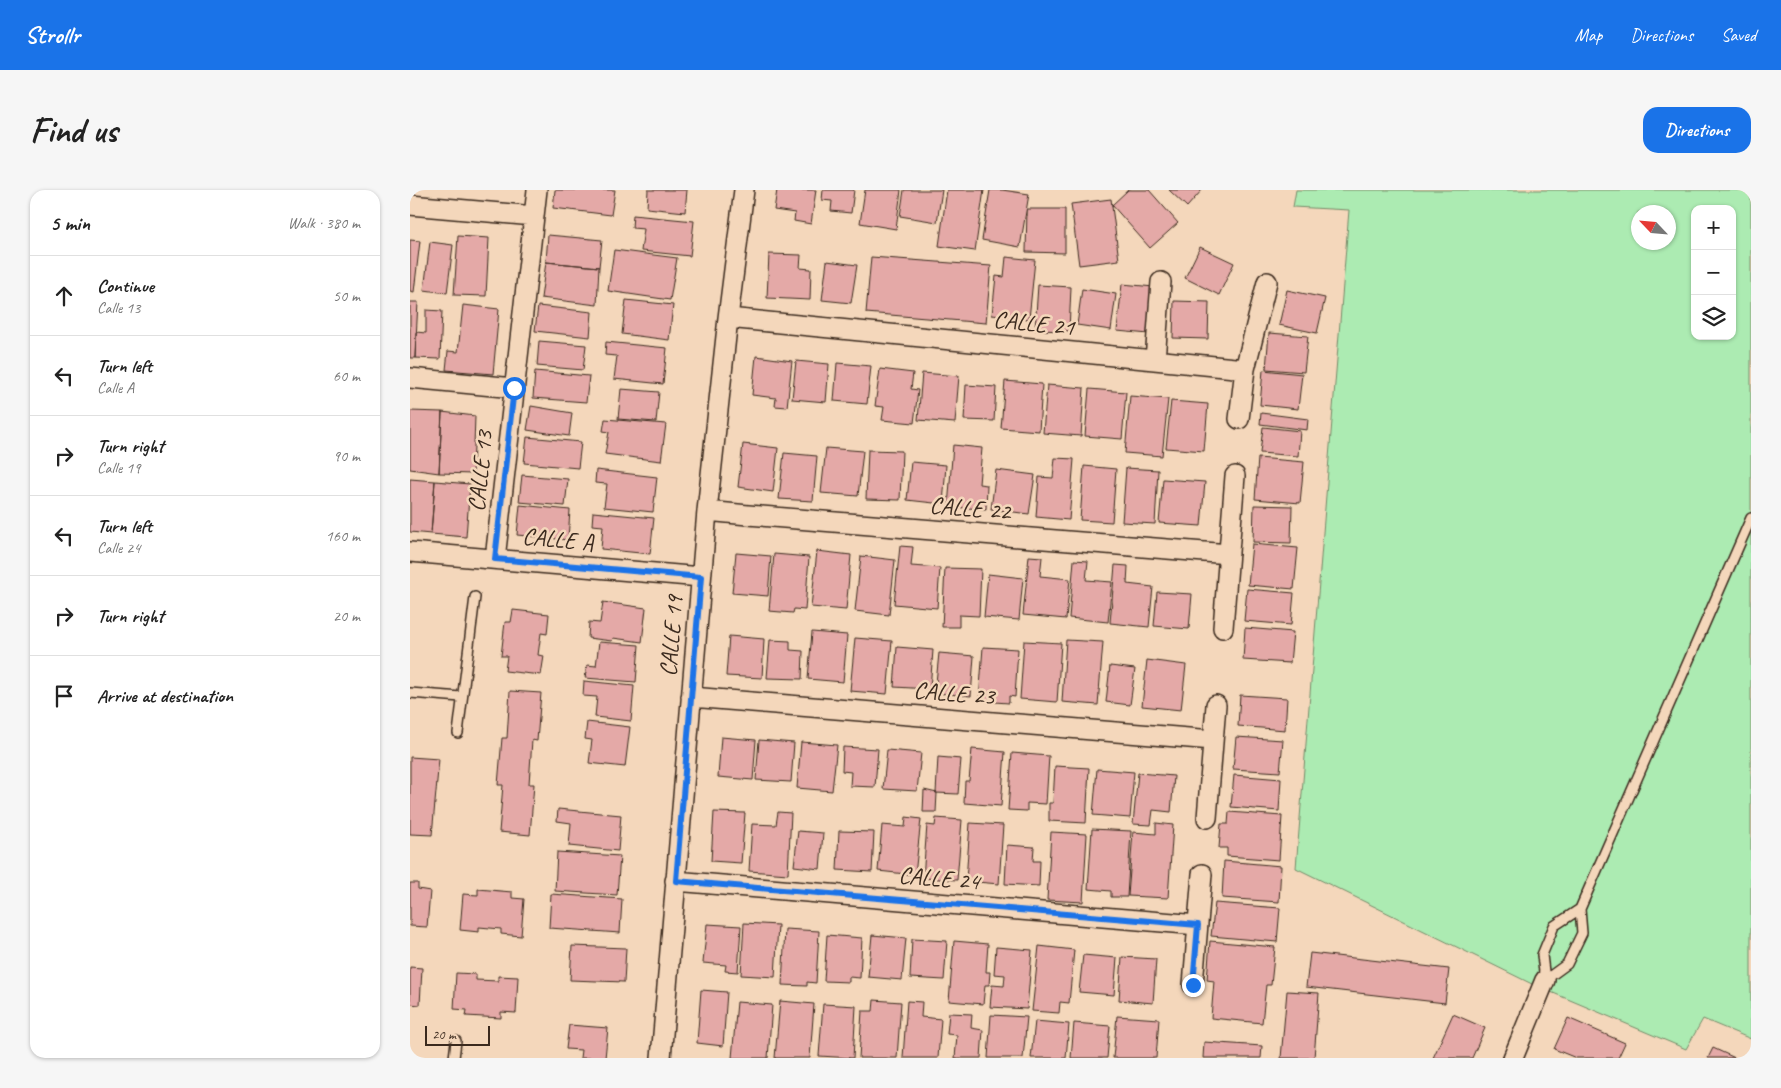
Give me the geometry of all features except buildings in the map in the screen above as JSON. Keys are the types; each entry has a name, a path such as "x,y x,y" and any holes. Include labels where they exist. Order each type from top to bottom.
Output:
{"street":[{"name":"CALLE 13","path":"495,559 537,190"},
{"name":"CALLE 19","path":"661,1058 707,511 744,190"},
{"path":"410,205 534,216"},
{"path":"1155,360 1161,282"},
{"path":"1239,418 1245,370 1267,282"},
{"name":"CALLE 21","path":"728,318 1245,370"},
{"path":"410,378 514,388"},
{"path":"1223,628 1235,476"},
{"name":"CALLE 22","path":"707,511 1229,554"},
{"name":"CALLE A","path":"410,552 701,577"},
{"name":"CALLE 23","path":"691,697 1213,740"},
{"path":"1207,818 1216,705"},
{"path":"1193,985 1202,874"},
{"name":"CALLE 24","path":"676,881 1198,925"},
{"path":"1513,1058 1545,980"}],"lane":[{"path":"1580,909 1554,926 1542,955 1545,980 1567,964 1582,933 1580,909 1751,518"},
{"path":"458,733 475,597"},
{"path":"410,693 462,697"},
{"path":"454,1058 456,1041"}],"green space":[{"path":"1296,190 1751,190 1751,1039 1703,1019 1686,1049 1532,984 1296,868 1349,210 1293,207"}],"route":[{"path":"514,388 495,559 701,577 676,881 1198,925 1193,985"}]}
